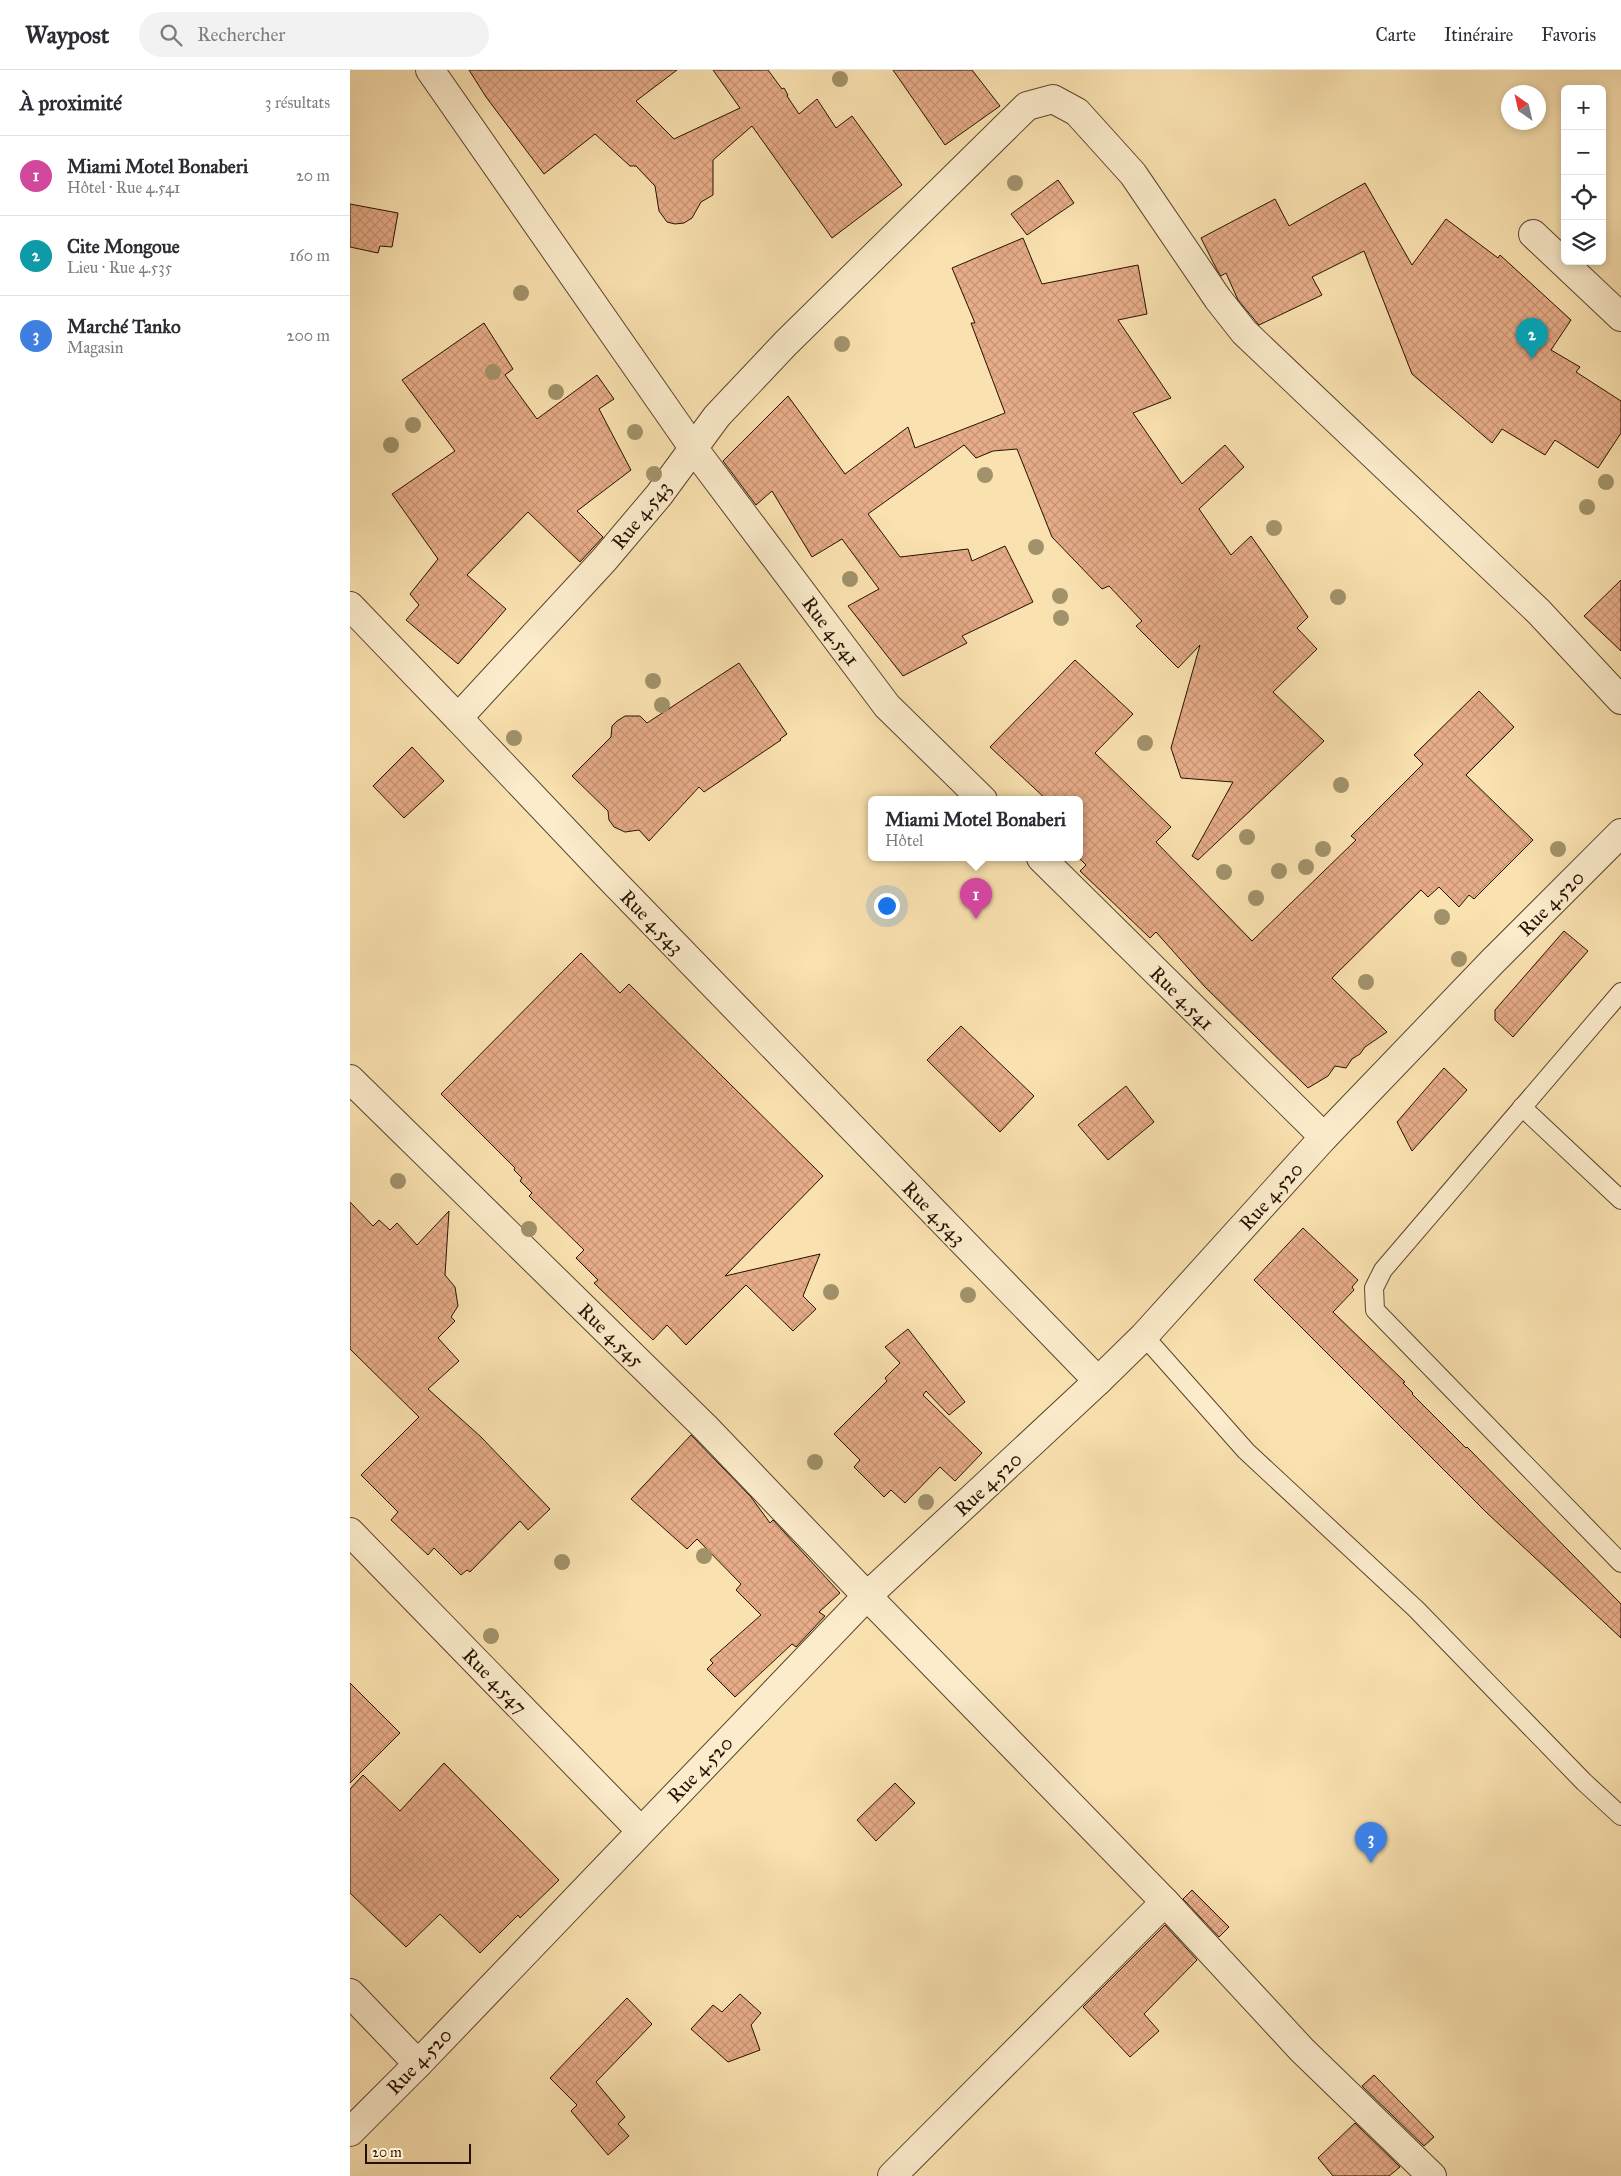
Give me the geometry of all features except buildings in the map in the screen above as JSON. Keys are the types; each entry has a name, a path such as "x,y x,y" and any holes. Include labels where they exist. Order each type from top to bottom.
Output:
{"street":[{"name":"Rue 4.541","path":"430,70 694,449 887,706 979,796"},
{"name":"Rue 4.543","path":"1098,1381 744,1017 458,718 604,560 694,449 717,416 786,343 1027,106 1053,99 1077,112 1133,174 1218,300 1244,332 1539,612 1621,700"},
{"path":"1533,234 1621,317"},
{"path":"350,606 458,718"},
{"name":"Rue 4.520","path":"350,2132 418,2064 640,1830 867,1596 1144,1336 1324,1137 1492,962 1621,833"},
{"name":"Rue 4.541","path":"1044,861 1324,1137"},
{"name":"Rue 4.545","path":"350,1079 706,1427 867,1596 1165,1902 1302,2050 1432,2176"},
{"name":"Rue 4.547","path":"350,1532 640,1830"},
{"path":"892,2176 1165,1902"},
{"path":"350,1993 418,2064"}],"lane":[{"path":"1621,992 1382,1270 1374,1288 1376,1310 1621,1563"},
{"path":"1522,1107 1621,1200"},
{"path":"1144,1336 1246,1450 1416,1609 1584,1782 1621,1816"}],"place":[{"name":"Cite Mongoue","path":"1532,359"},
{"name":"Miami Motel Bonaberi","path":"976,919"},
{"name":"Marché Tanko","path":"1371,1863"}]}
